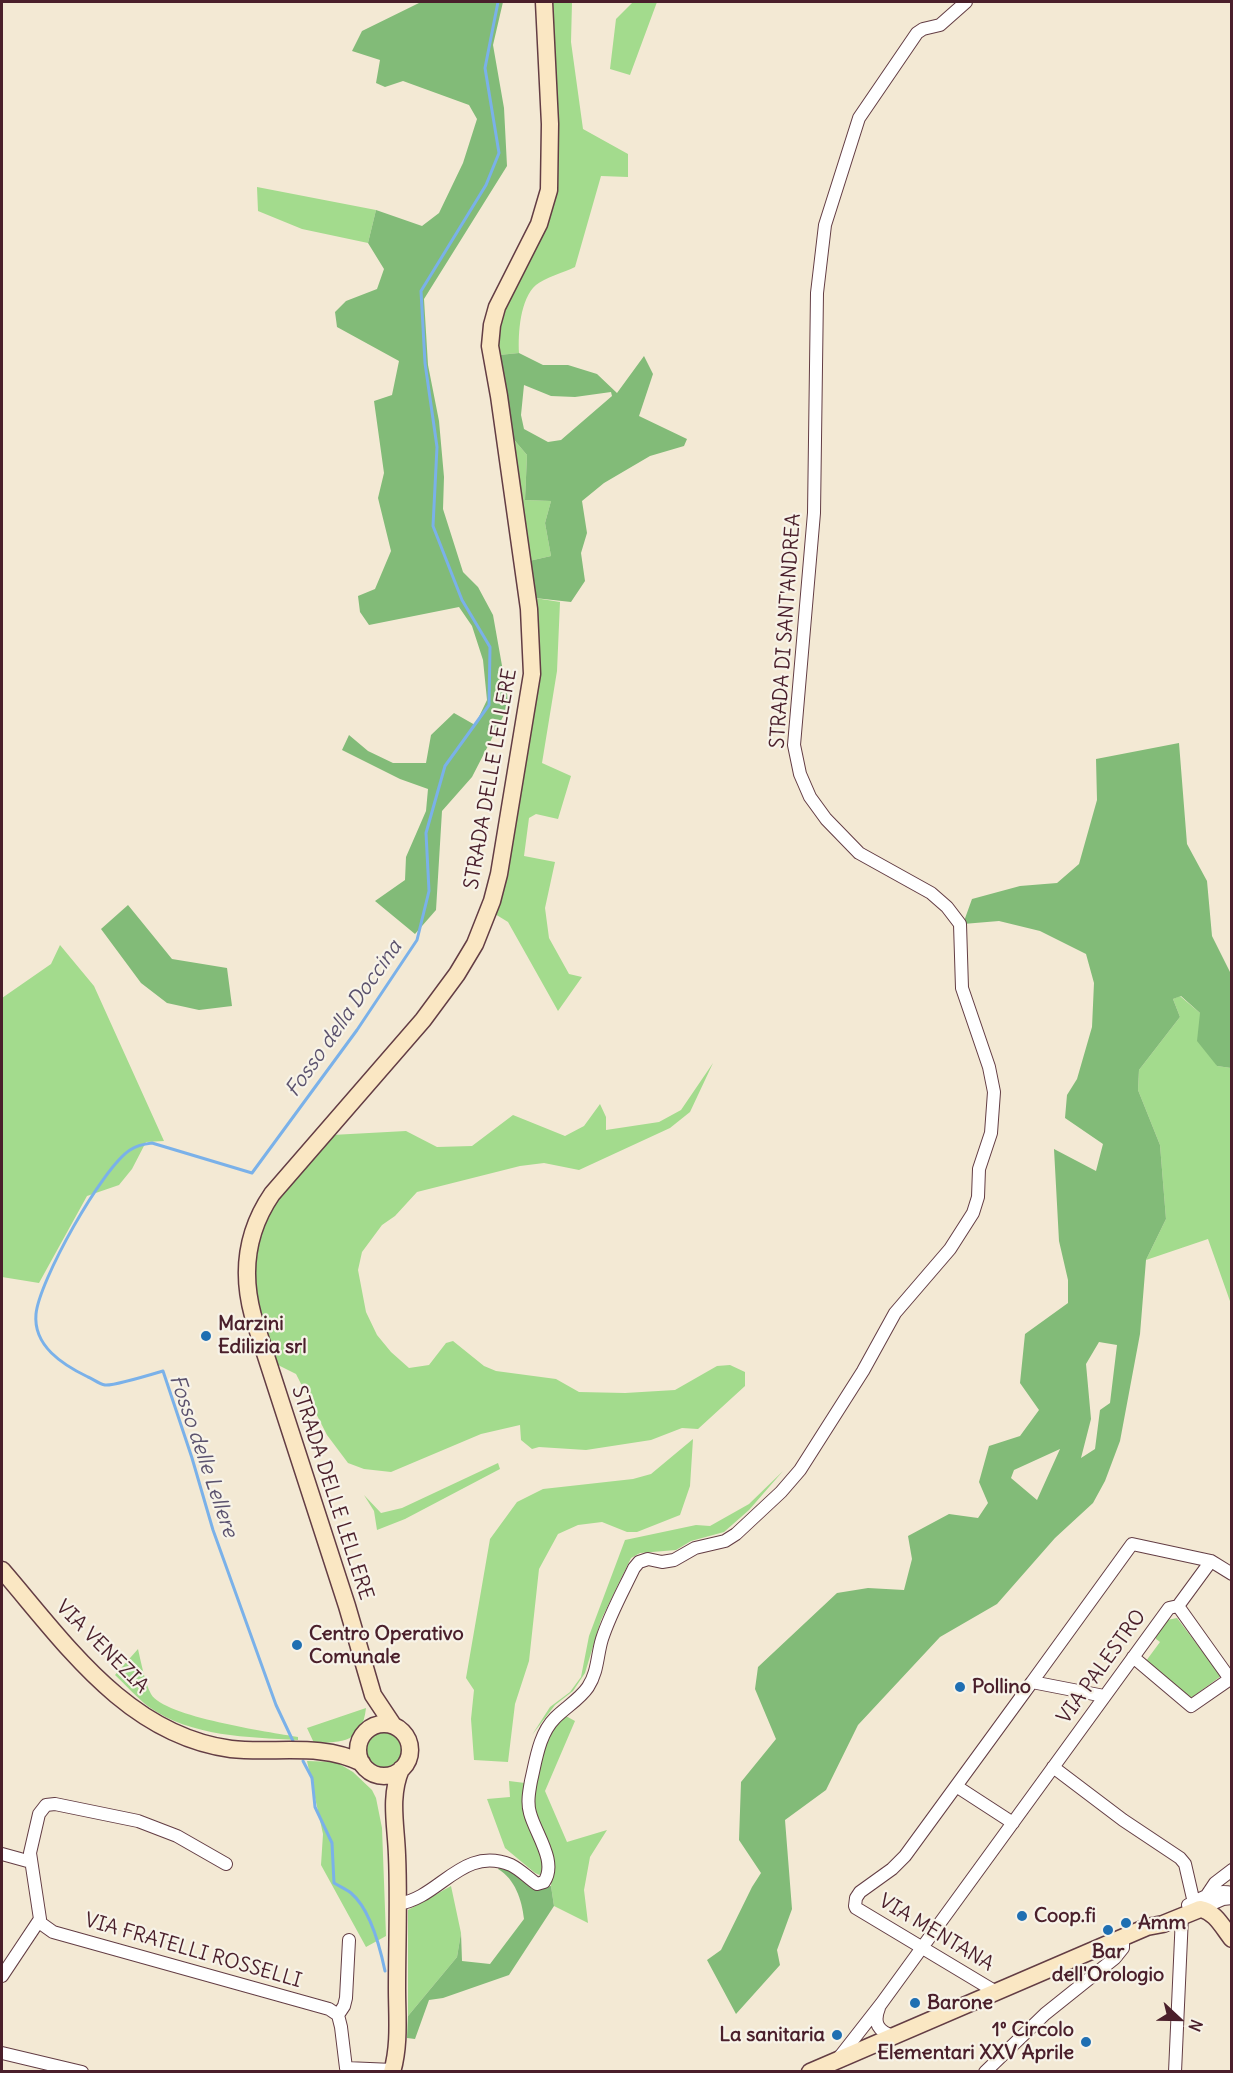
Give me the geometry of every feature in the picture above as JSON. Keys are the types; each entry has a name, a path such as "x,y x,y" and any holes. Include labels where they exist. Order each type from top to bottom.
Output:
{"street":[{"name":"STRADA DELLE LELLERE","path":"393,1725 373,1695 347,1606 253,1316 246,1286 246,1261 255,1224 272,1194 423,1020 464,964 476,944 499,874 528,707 532,662 529,609 500,396 490,346 497,307 539,224 549,190 550,124 544,2"},
{"name":"STRADA DI SANT'ANDREA","path":"398,1904 413,1899 438,1885 457,1870 487,1859 511,1865 537,1884 544,1882 548,1875 546,1859 529,1807 530,1788 538,1750 553,1720 577,1699 588,1686 596,1671 601,1641 608,1622 634,1568 639,1562 648,1559 662,1562 674,1560 695,1548 725,1541 736,1534 781,1492 800,1470 863,1371 895,1313 965,1228 978,1197 979,1169 991,1133 994,1092 989,1067 962,988 960,924 947,907 931,893 859,853 826,819 810,797 800,774 795,745 814,513 817,293 825,225 859,118 917,33 922,29 940,25 966,2"},
{"path":"1012,1823 956,1786 1132,1544 1211,1561 1232,1574"},
{"name":"VIA PALESTRO","path":"838,2059 881,2004 1169,1608 1178,1606 1211,1561"},
{"name":"VIA VENEZIA","path":"2,1570 98,1680 126,1705 152,1722 186,1737 228,1748 327,1751 345,1755 367,1768"},
{"path":"1133,1657 1191,1706 1231,1680 1178,1606"},
{"path":"1032,1682 1104,1696"},
{"name":"STRADA DELLE LELLERE","path":"363,1735 371,1720 373,1695"},
{"path":"367,1768 388,1775 401,1768 407,1762 409,1744 406,1736 393,1725 379,1724 363,1735 359,1755 367,1768 383,1785 393,1809"},
{"name":"VIA VENEZIA","path":"327,1751 346,1747 363,1735"},
{"path":"1053,1767 1123,1820 1180,1858 1185,1864 1191,1890 1232,1939"},
{"path":"349,1940 345,2002 338,2015 346,2070 392,2071 397,2040 398,1904 397,1847 393,1809 396,1784 401,1768"},
{"name":"VIA MENTANA","path":"956,1786 899,1862 859,1894 855,1903 856,1908 996,1992"},
{"path":"2,1976 39,1922 40,1912 30,1849 42,1807 50,1804 138,1821 177,1836 226,1864"},
{"path":"2,1854 31,1862"},
{"path":"1147,1927 1182,1916 1200,1902 1215,1883 1232,1870"},
{"path":"810,2072 1147,1927 1222,1892 1231,1893"},
{"path":"1200,1902 1232,1898"},
{"path":"1175,2072 1182,1916"},
{"name":"VIA FRATELLI ROSSELLI","path":"39,1922 53,1932 329,2009 338,2015"},
{"path":"985,2072 1045,2014 1115,1958 1123,1948 1124,1937"},
{"path":"881,2004 876,2017 877,2025 882,2031 893,2036"},
{"path":"2,2054 82,2072"}],"green space":[{"path":"421,2 503,2 493,45 504,108 507,166 424,299 428,365 439,421 444,477 443,509 463,572 478,587 493,615 509,705 472,777 442,811 436,910 415,934 375,901 405,880 406,857 426,811 428,789 400,779 342,750 349,735 368,751 393,763 426,763 431,735 454,713 475,725 487,700 483,660 472,626 459,607 369,625 360,612 358,596 375,589 391,551 378,498 384,473 374,401 392,395 399,361 337,327 335,312 346,301 377,289 384,269 368,243 376,210 422,226 439,213 463,163 477,119 469,105 403,81 385,87 376,83 380,60 352,51 362,31"},
{"path":"551,2 572,2 571,42 583,129 628,154 628,177 601,176 575,267 536,285 523,307 519,353 499,355 496,337 506,301 557,189"},
{"path":"633,2 657,2 630,75 610,69 616,19"},
{"path":"257,187 376,210 368,243 302,229 258,211"},
{"path":"519,353 543,365 568,365 597,374 617,393 644,356 653,374 639,416 687,439 684,446 650,456 604,483 582,501 587,533 581,553 585,581 571,602 535,598 529,561 551,556 545,523 551,501 525,500 527,455 510,435 499,355","holes":["524,385 551,396 575,397 611,392 612,396 561,440 548,442 524,429 521,415"]},
{"path":"510,435 527,455 525,500 551,501 545,523 551,556 529,561"},
{"path":"535,598 560,602 557,671 542,763 571,776 558,819 536,814 529,818 524,856 555,862 545,908 549,938 569,974 582,977 558,1011 508,922 495,914"},
{"path":"1179,743 1187,844 1207,881 1212,936 1231,974 1231,1068 1217,1066 1197,1041 1200,1013 1181,996 1173,999 1180,1017 1139,1070 1138,1090 1160,1145 1166,1219 1146,1260 1140,1334 1120,1441 1105,1481 1093,1503 1055,1538 997,1604 940,1637 858,1725 826,1790 785,1820 792,1909 777,1950 780,1965 736,2014 707,1960 721,1950 761,1873 739,1840 741,1782 776,1739 755,1689 758,1667 837,1593 868,1588 904,1590 912,1559 908,1536 949,1514 978,1518 988,1503 979,1482 989,1446 1020,1436 1039,1410 1020,1383 1025,1334 1068,1303 1068,1280 1059,1241 1054,1149 1096,1171 1103,1144 1065,1118 1067,1095 1077,1079 1092,1027 1094,983 1086,954 1040,931 999,921 963,924 972,899 1020,886 1057,883 1079,864 1097,800 1096,759","holes":["1099,1342 1117,1345 1110,1403 1100,1410 1095,1449 1081,1458 1091,1419 1086,1364","1060,1449 1037,1500 1011,1478 1014,1470"]},
{"path":"128,905 172,959 227,968 232,1006 199,1010 167,1003 141,983 101,929"},
{"path":"60,945 94,986 164,1141 146,1142 132,1169 119,1185 87,1196 39,1283 2,1277 2,998 51,964"},
{"path":"1180,996 1200,1013 1217,1066 1231,1068 1231,1304 1208,1239 1146,1260 1166,1219 1160,1145 1138,1090 1139,1070 1180,1017 1173,999"},
{"path":"713,1063 690,1112 670,1128 579,1170 544,1163 520,1166 417,1192 395,1216 382,1225 362,1252 358,1270 366,1312 377,1335 409,1368 429,1365 446,1343 453,1341 484,1366 496,1371 556,1379 579,1392 625,1393 675,1390 717,1366 730,1365 745,1372 745,1386 698,1429 682,1428 651,1440 586,1450 539,1447 532,1449 521,1440 520,1425 481,1434 391,1472 364,1469 348,1463 327,1435 296,1374 278,1365 254,1286 254,1263 265,1222 289,1185 332,1135 406,1131 437,1147 472,1146 513,1115 565,1136 584,1126 600,1104 606,1117 606,1130 659,1122 681,1110"},
{"path":"693,1439 690,1486 680,1515 637,1532 627,1532 602,1522 578,1525 558,1534 539,1569 529,1661 515,1704 508,1762 474,1760 471,1719 474,1690 466,1678 490,1539 517,1502 543,1489 633,1479 651,1474"},
{"path":"498,1463 500,1469 405,1519 377,1530 374,1511 364,1495 381,1513 402,1508"},
{"path":"783,1471 749,1510 724,1532 691,1541 676,1550 640,1553 631,1558 601,1620 585,1673 573,1691 555,1705 532,1735 550,1707 570,1692 581,1677 589,1636 625,1540 696,1525 710,1526 749,1504"},
{"path":"1177,1618 1221,1676 1191,1698 1146,1661 1160,1642 1156,1639 1156,1634 1167,1620"},
{"path":"138,1649 151,1694 160,1702 196,1716 298,1737 298,1740 220,1734 166,1717 149,1707 115,1675"},
{"path":"366,1708 364,1720 355,1734 342,1741 314,1743 307,1728"},
{"path":"564,1715 575,1721 545,1791 567,1842 607,1830 590,1857 584,1890 588,1923 554,1906 551,1886 552,1866 531,1805 534,1782 550,1730"},
{"path":"384,1729 392,1730 398,1735 403,1741 403,1757 398,1763 392,1768 384,1769 376,1768 370,1763 365,1757 364,1749 365,1741 370,1735 376,1730"},
{"path":"307,1761 336,1762 353,1772 372,1790 376,1798 382,1828 386,1936 366,1947 321,1865 323,1834"},
{"path":"509,1781 525,1783 543,1868 542,1876 535,1873 505,1848 487,1799 510,1797"},
{"path":"501,1864 537,1889 551,1886 554,1906 509,1975 443,1998 429,2000 415,2039 407,2038 408,2016 457,1957 461,1933 462,1961 490,1964 524,1919 517,1891 509,1878 498,1869"},
{"path":"451,1886 461,1933 457,1957 408,2016 408,1910"}],"waterway":[{"name":"Fosso della Doccina","path":"293,1741 276,1705 213,1530 163,1371 116,1384 101,1384 69,1367 51,1353 39,1336 36,1314 48,1277 60,1252 89,1201 118,1161 133,1148 152,1143 252,1173 357,1030 417,940 429,891 426,833 445,766 489,705 490,647 462,600 433,526 437,447 425,363 421,291 486,185 499,153 485,68 498,2"},
{"name":"Fosso delle Lellere","path":"303,1761 312,1778 315,1807 332,1843 334,1883 351,1893 364,1909 377,1940 385,1971"}],"place":[{"name":"Marzini Edilizia srl","path":"206,1336"},
{"name":"Centro Operativo Comunale","path":"297,1645"},
{"name":"Pollino","path":"960,1687"},
{"name":"Coop.fi","path":"1022,1916"},
{"name":"Amm","path":"1126,1923"},
{"name":"Bar dell'Orologio","path":"1108,1930"},
{"name":"Barone","path":"915,2003"},
{"name":"La sanitaria","path":"837,2035"},
{"name":"1° Circolo Elementari XXV Aprile","path":"1086,2042"}]}
